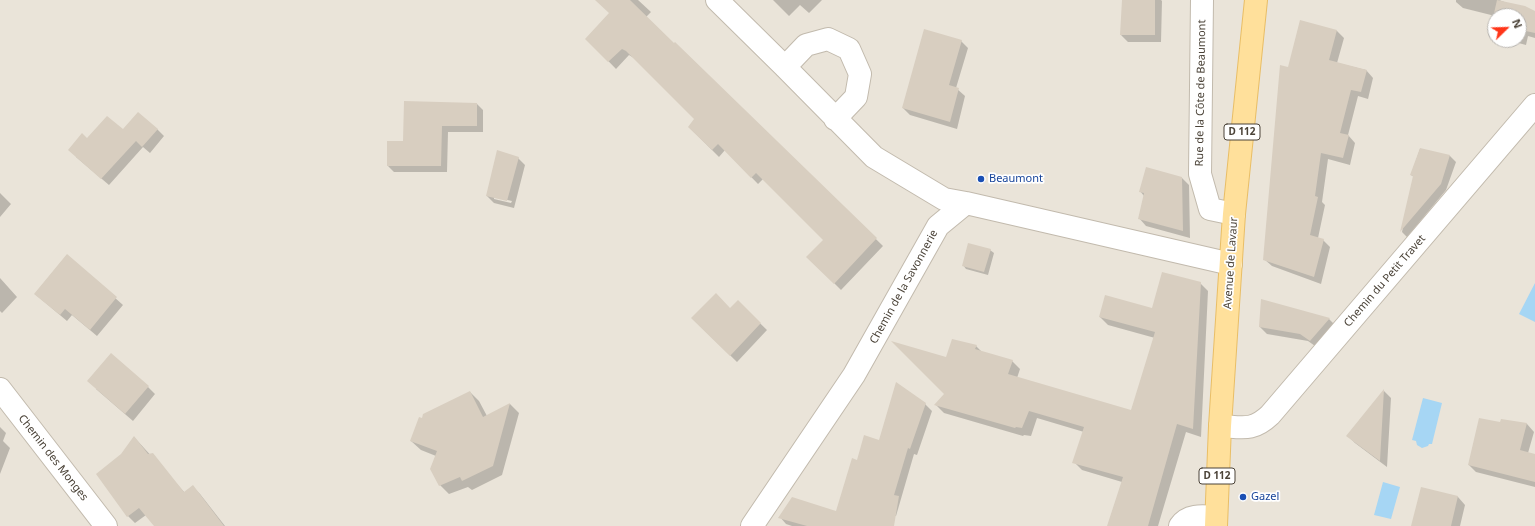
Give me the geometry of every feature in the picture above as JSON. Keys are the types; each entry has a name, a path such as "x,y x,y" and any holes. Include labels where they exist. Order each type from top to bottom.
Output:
{"main road":[{"name":"Avenue de Lavaur","path":"1216,522 1220,426 1234,214 1256,0"}],"street":[{"path":"717,0 874,157 944,199 1231,264"},
{"name":"Rue de la Côte de Beaumont","path":"1202,0 1200,174 1210,210 1234,214"},
{"path":"785,67 806,45 828,39 849,50 860,74 856,97 835,119"},
{"name":"Chemin du Petit Travet","path":"1220,426 1254,426 1262,422 1270,415 1535,105"},
{"name":"Chemin de la Savonnerie","path":"752,526 854,375 938,226 966,203"},
{"name":"Chemin des Monges","path":"0,389 106,526"},
{"path":"1180,526 1182,523 1196,516 1216,522"}],"shaded area":[{"path":"0,0 1535,0 1535,526 0,526"}],"water":[{"path":"1535,283 1535,322 1519,314"},
{"path":"1423,398 1442,403 1432,444 1422,448 1417,445 1416,441 1412,440"},
{"path":"1383,482 1400,487 1391,519 1374,515"}],"building":[{"path":"595,0 630,0 877,238 834,284 806,257 823,240 756,173 751,178 718,144 712,150 688,127 694,119 626,51 622,49 608,62 585,39 609,13"},
{"path":"1122,0 1155,0 1155,35 1120,35"},
{"path":"1497,0 1525,6 1535,11 1535,33 1527,31 1527,8 1495,8"},
{"path":"1300,20 1337,30 1329,60 1367,70 1361,92 1351,90 1340,133 1349,135 1343,158 1321,153 1315,196 1318,197 1310,235 1324,239 1314,277 1263,260 1280,65 1288,67"},
{"path":"924,29 962,40 949,85 959,88 950,122 902,108"},
{"path":"404,101 477,103 477,126 442,126 441,166 387,166 387,141 403,141"},
{"path":"138,112 158,129 142,147 136,141 101,179 68,150 82,133 87,138 107,116 123,129"},
{"path":"1420,148 1450,155 1441,184 1400,232 1413,176 1410,175"},
{"path":"497,150 519,157 507,201 486,196"},
{"path":"1146,167 1182,177 1183,231 1138,219 1144,193 1139,192"},
{"path":"968,243 991,249 984,272 962,266"},
{"path":"67,254 117,297 90,330 65,309 60,315 34,294"},
{"path":"1162,272 1201,282 1193,429 1177,424 1148,526 1107,526 1123,477 1072,463 1084,427 1029,411 1022,428 1015,428 934,405 944,394 891,341 946,357 952,339 977,345 975,349 1013,360 1008,374 1131,410 1155,332 1099,317 1105,295 1152,308"},
{"path":"716,293 730,308 738,300 761,323 730,356 691,318"},
{"path":"1261,299 1330,318 1310,341 1300,334 1259,327"},
{"path":"111,353 149,386 125,414 87,381"},
{"path":"896,382 926,403 910,449 908,448 894,495 899,496 894,526 807,526 778,518 792,497 836,511 852,458 857,460 864,435 879,440"},
{"path":"1384,389 1380,461 1346,436"},
{"path":"470,391 483,417 510,403 493,466 462,481 460,477 439,486 430,469 437,451 410,441 419,417 422,418 423,414"},
{"path":"1479,418 1500,422 1501,419 1527,423 1520,450 1535,454 1535,482 1468,465"},
{"path":"134,436 148,454 153,453 184,492 193,485 224,526 154,526 139,508 127,517 96,474 121,454"},
{"path":"1421,487 1458,496 1451,526 1411,526"}],"place":[{"name":"Beaumont","path":"981,179"},
{"name":"Gazel","path":"1243,497"}]}
